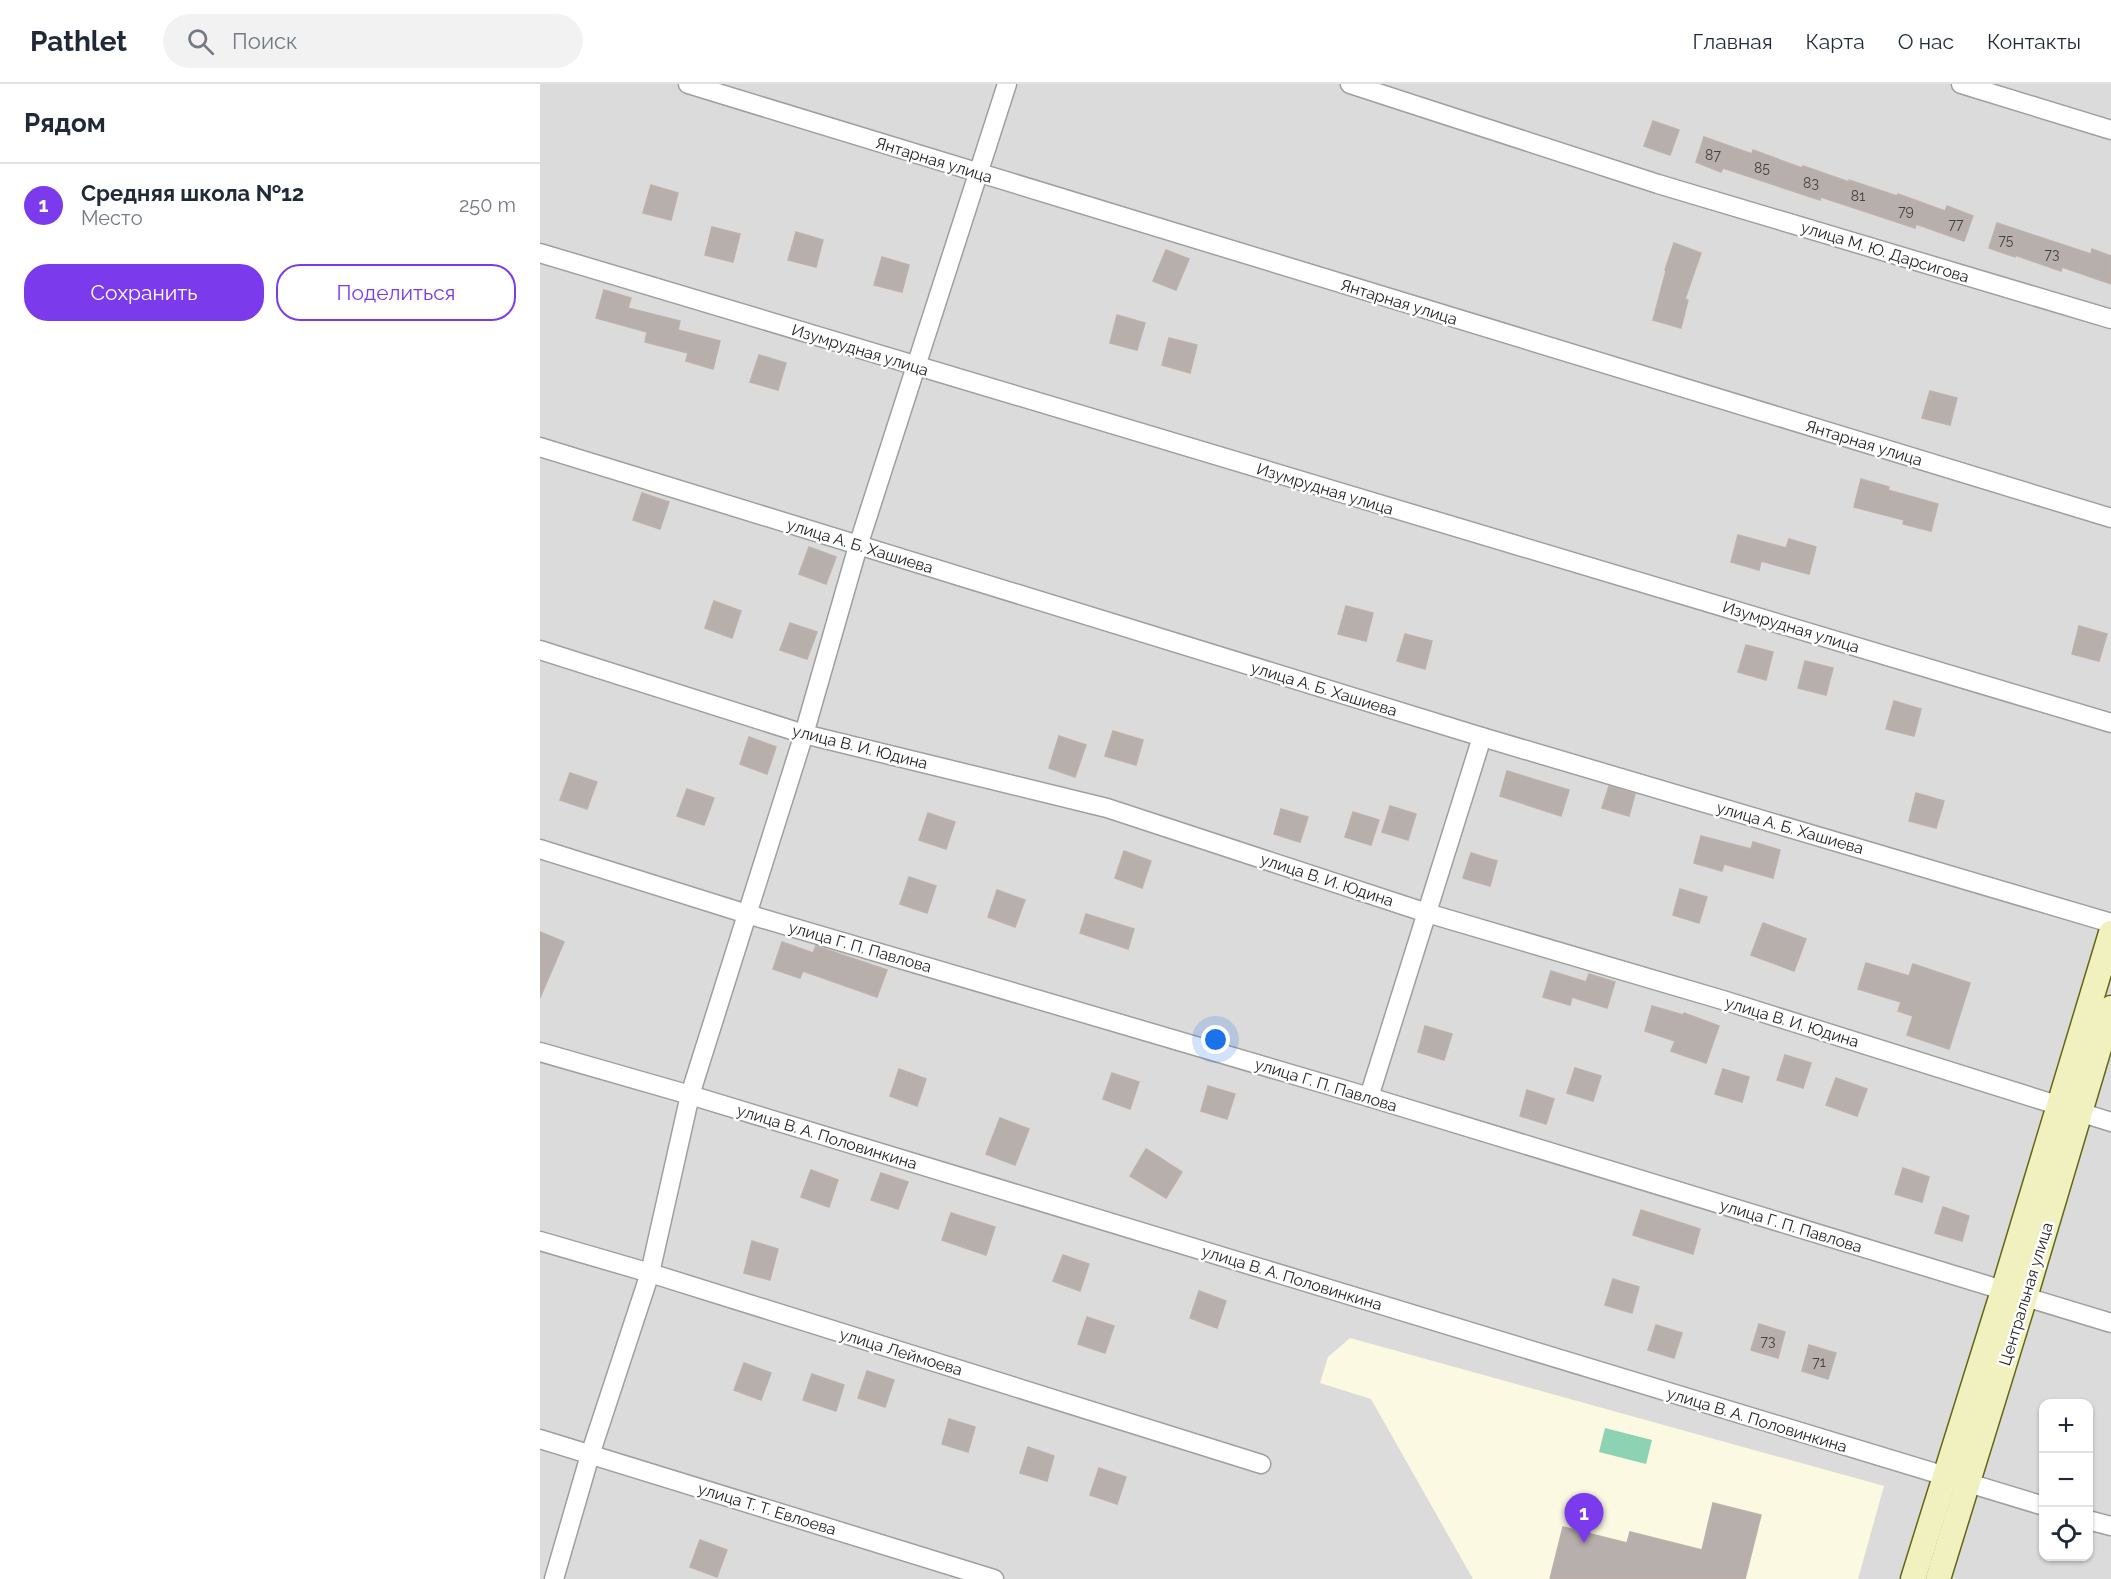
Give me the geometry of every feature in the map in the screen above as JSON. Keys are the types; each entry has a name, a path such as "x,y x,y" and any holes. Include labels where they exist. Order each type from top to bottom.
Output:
{"street":[{"name":"Янтарная улица","path":"688,84 2111,518"},
{"path":"554,1579 590,1455 650,1273 690,1095 804,734 858,546 1007,84"},
{"name":"улица М. Ю. Дарсигова","path":"1350,84 1658,184 2111,320"},
{"path":"1961,84 2111,130"},
{"name":"Изумрудная улица","path":"540,253 2111,723"},
{"name":"улица А. Б. Хашиева","path":"540,447 1482,737 2111,923"},
{"name":"улица В. И. Юдина","path":"540,650 804,734 1107,808 1427,913 1726,1001 2111,1122"},
{"path":"1369,1097 1482,737"},
{"name":"улица Г. П. Павлова","path":"540,849 747,914 1369,1097 2111,1323"},
{"path":"2070,1109 2111,933"},
{"name":"Центральная улица","path":"1938,1579 1968,1484 2014,1294 2070,1109 2111,1008"},
{"name":"улица В. А. Половинкина","path":"540,1052 690,1095 2039,1505"},
{"name":"улица Леймоева","path":"540,1241 650,1273 1261,1464"},
{"name":"Центральная улица","path":"1913,1579 1945,1478 2014,1294"},
{"name":"улица Т. Т. Евлоева","path":"540,1439 994,1579"},
{"path":"2093,1521 2111,1526"}],"shaded area":[{"path":"540,84 2111,84 2111,1579 540,1579"},
{"path":"1350,1338 1884,1486 1858,1579 1473,1579 1371,1399 1320,1383 1328,1357"}],"green space":[{"path":"1605,1428 1652,1440 1646,1464 1599,1452"}],"building":[{"path":"1653,121 1679,130 1670,155 1644,146"},
{"path":"1704,137 1752,154 1753,150 1802,168 1803,166 1897,196 1898,194 1945,211 1947,206 1973,216 1964,241 1916,224 1915,228 1821,197 1820,200 1723,168 1721,172 1696,162"},
{"path":"651,185 678,193 671,220 643,213"},
{"path":"1997,223 2091,254 2092,249 2111,256 2111,284 2062,267 2061,271 1989,248"},
{"path":"712,227 740,234 733,262 705,255"},
{"path":"796,232 823,240 816,267 788,260"},
{"path":"1674,243 1701,253 1685,299 1688,300 1681,328 1653,320"},
{"path":"1166,250 1189,259 1176,290 1153,281"},
{"path":"882,257 909,265 902,292 874,285"},
{"path":"604,290 631,298 628,308 680,321 678,330 720,341 713,369 686,361 688,353 645,342 647,332 596,318"},
{"path":"1117,315 1145,323 1137,350 1110,343"},
{"path":"1169,338 1197,345 1190,373 1162,365"},
{"path":"759,355 786,363 778,390 750,382"},
{"path":"1930,391 1957,398 1950,425 1922,418"},
{"path":"1861,479 1889,487 1888,490 1938,504 1931,531 1903,524 1904,520 1854,507"},
{"path":"642,493 669,502 660,529 633,520"},
{"path":"1738,535 1786,548 1789,539 1816,547 1809,574 1761,561 1759,570 1731,562"},
{"path":"809,547 836,557 826,584 799,574"},
{"path":"714,601 741,611 732,638 705,628"},
{"path":"1346,606 1373,613 1366,641 1338,634"},
{"path":"790,623 817,632 807,659 780,650"},
{"path":"2079,626 2107,634 2099,661 2072,654"},
{"path":"1405,634 1432,641 1425,669 1397,661"},
{"path":"1746,645 1773,652 1766,680 1738,672"},
{"path":"1805,661 1833,668 1826,695 1798,688"},
{"path":"1894,701 1921,709 1914,736 1886,729"},
{"path":"1113,731 1143,740 1136,765 1105,756"},
{"path":"1059,736 1086,745 1075,777 1049,768"},
{"path":"749,737 776,747 767,774 740,764"},
{"path":"1507,771 1569,790 1561,816 1500,796"},
{"path":"570,773 597,782 587,809 560,800"},
{"path":"1609,786 1635,794 1629,816 1602,808"},
{"path":"687,789 714,798 704,825 677,816"},
{"path":"1916,793 1944,801 1936,828 1909,821"},
{"path":"1390,806 1416,814 1408,840 1382,832"},
{"path":"1281,809 1308,817 1300,842 1274,834"},
{"path":"1353,812 1379,820 1371,845 1345,837"},
{"path":"928,813 955,822 946,849 919,840"},
{"path":"1701,836 1751,849 1753,842 1780,850 1773,878 1724,864 1722,871 1694,863"},
{"path":"1124,851 1151,861 1142,888 1115,878"},
{"path":"1471,853 1497,861 1490,886 1463,878"},
{"path":"909,877 936,886 927,913 900,904"},
{"path":"1680,889 1707,897 1699,923 1673,915"},
{"path":"997,890 1025,900 1015,927 988,917"},
{"path":"1086,914 1134,929 1128,949 1080,933"},
{"path":"1763,923 1806,939 1794,971 1751,955"},
{"path":"540,932 564,942 540,998"},
{"path":"782,942 813,953 816,946 887,970 877,997 803,971 800,978 773,969"},
{"path":"1866,963 1909,976 1913,964 1970,983 1949,1049 1907,1035 1913,1016 1898,1011 1901,1002 1858,989"},
{"path":"1551,971 1586,982 1589,974 1615,982 1607,1008 1572,997 1570,1005 1543,997"},
{"path":"1652,1006 1683,1015 1684,1013 1719,1026 1706,1063 1671,1051 1675,1041 1645,1031"},
{"path":"1425,1026 1452,1034 1444,1060 1418,1052"},
{"path":"1785,1055 1811,1063 1803,1088 1777,1080"},
{"path":"1575,1068 1601,1076 1593,1101 1567,1093"},
{"path":"899,1069 926,1079 917,1106 890,1096"},
{"path":"1723,1069 1749,1077 1742,1102 1715,1094"},
{"path":"1112,1073 1139,1082 1130,1109 1103,1099"},
{"path":"1836,1078 1867,1089 1857,1116 1826,1105"},
{"path":"1208,1086 1235,1094 1227,1119 1201,1111"},
{"path":"1527,1090 1554,1099 1546,1124 1520,1116"},
{"path":"1000,1118 1029,1129 1015,1165 986,1154"},
{"path":"1146,1149 1182,1172 1166,1198 1130,1176"},
{"path":"1903,1168 1929,1177 1922,1202 1895,1194"},
{"path":"811,1170 838,1180 829,1207 801,1197"},
{"path":"881,1173 908,1182 898,1209 871,1200"},
{"path":"1943,1207 1969,1216 1962,1241 1935,1233"},
{"path":"1641,1210 1700,1229 1693,1254 1633,1235"},
{"path":"951,1213 995,1227 986,1255 942,1240"},
{"path":"752,1241 778,1249 770,1280 744,1273"},
{"path":"1063,1255 1089,1264 1080,1291 1053,1281"},
{"path":"1613,1279 1639,1287 1632,1313 1605,1305"},
{"path":"1199,1291 1226,1301 1217,1328 1190,1318"},
{"path":"1087,1317 1114,1326 1105,1353 1078,1344"},
{"path":"1759,1324 1785,1332 1778,1358 1751,1350"},
{"path":"1656,1325 1682,1333 1674,1358 1648,1350"},
{"path":"1809,1345 1836,1353 1828,1379 1802,1371"},
{"path":"744,1363 771,1373 761,1400 734,1390"},
{"path":"867,1371 894,1380 885,1407 858,1398"},
{"path":"812,1374 844,1385 836,1411 803,1400"},
{"path":"949,1419 975,1427 968,1452 942,1444"},
{"path":"1028,1447 1054,1456 1047,1481 1020,1473"},
{"path":"1099,1468 1126,1477 1117,1504 1090,1495"},
{"path":"1713,1503 1761,1515 1745,1579 1550,1579 1563,1527 1627,1543 1630,1532 1702,1550"},
{"path":"700,1540 727,1550 717,1577 690,1567"}],"place":[{"name":"Средняя школа №12","path":"1584,1543"}]}
